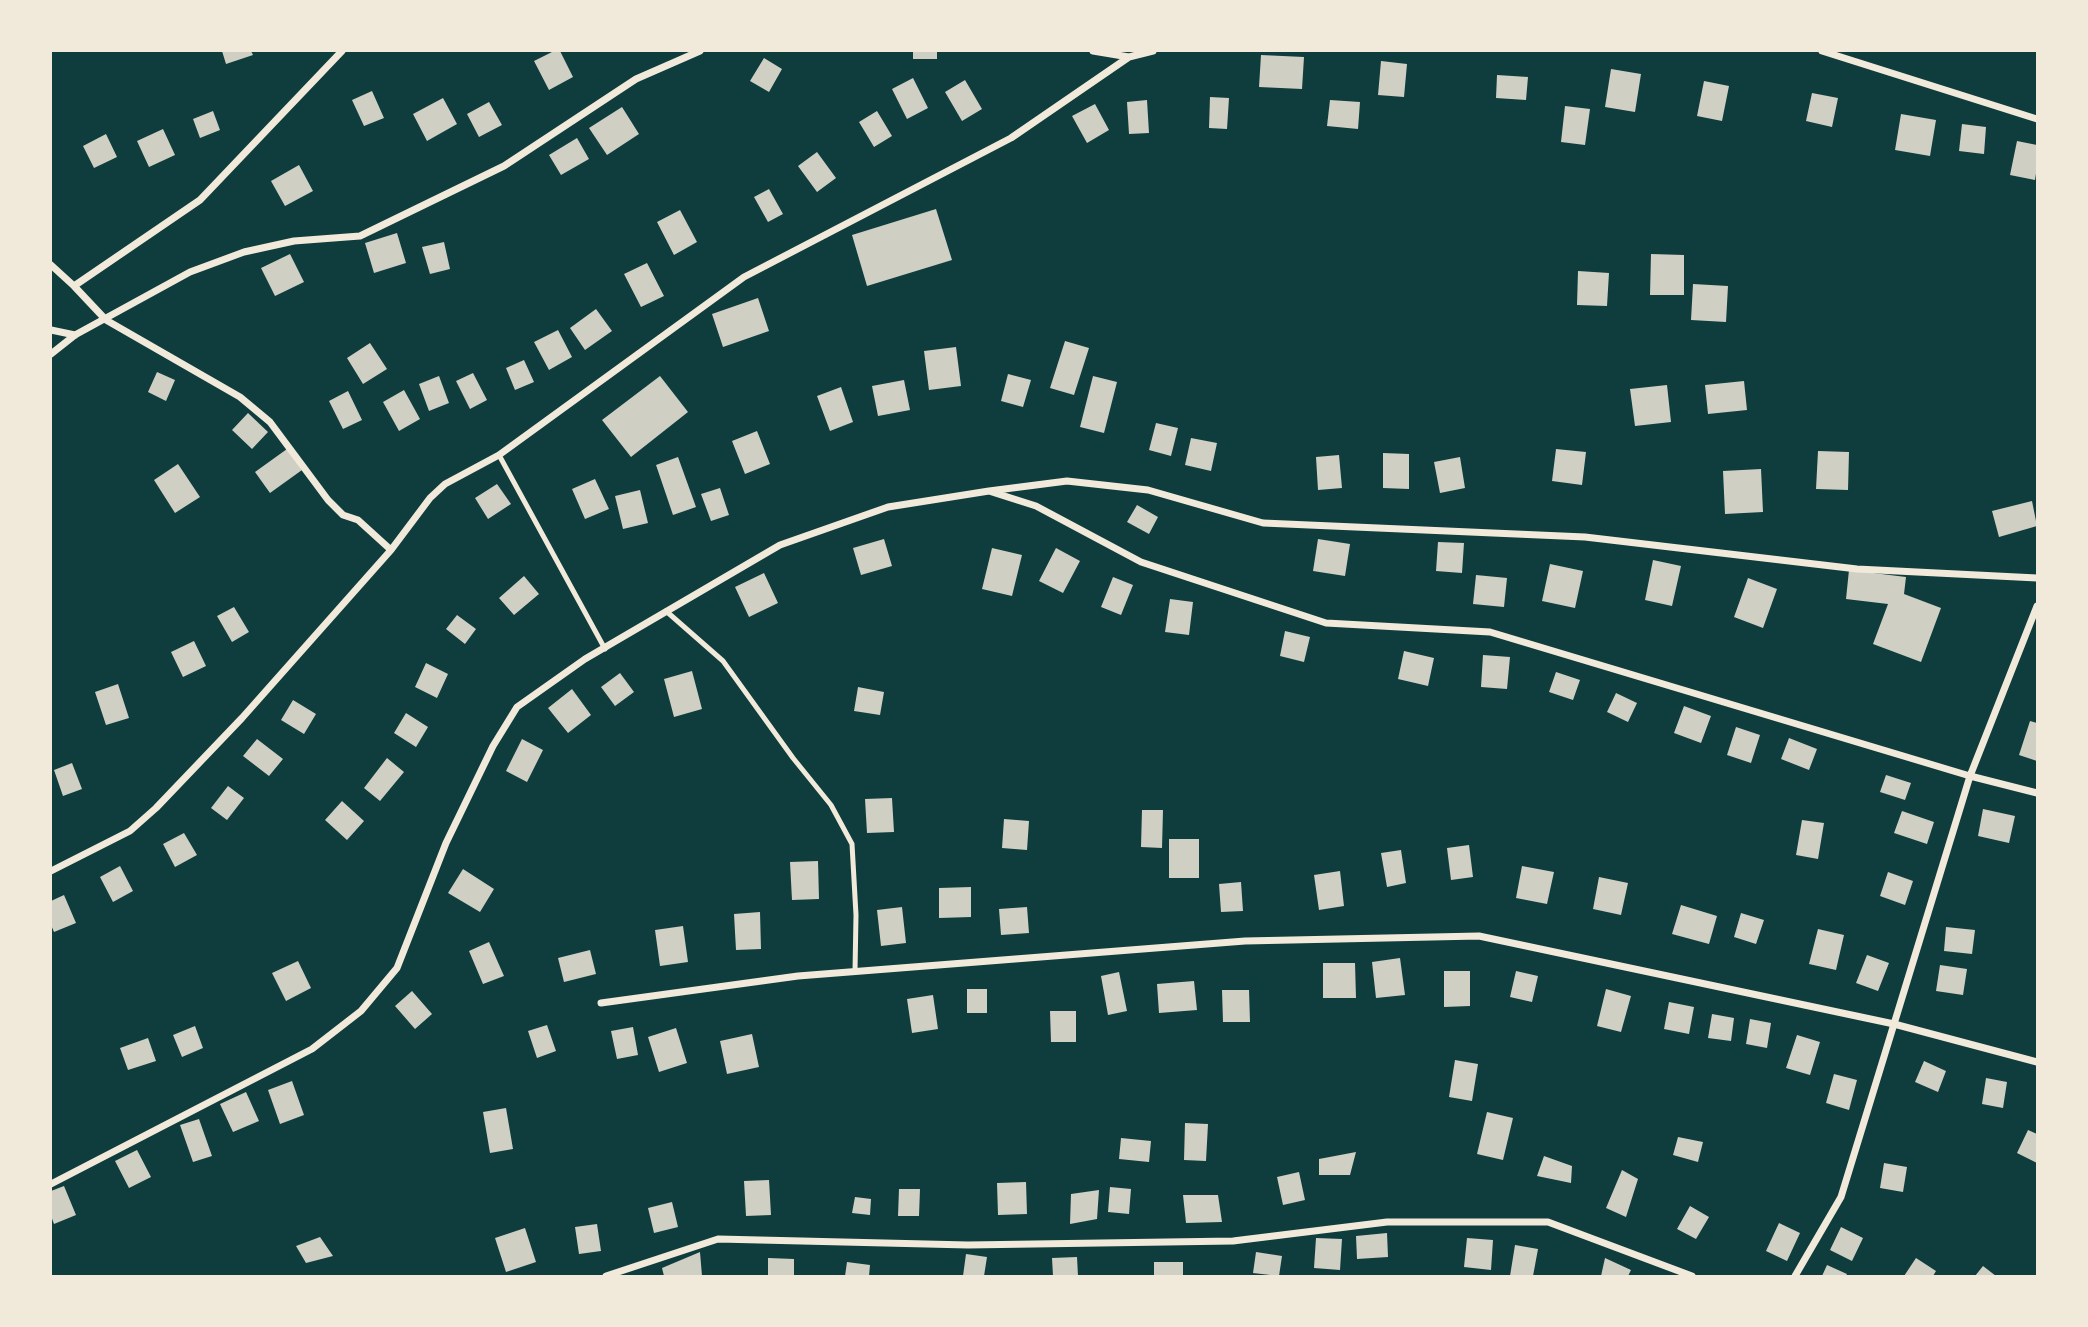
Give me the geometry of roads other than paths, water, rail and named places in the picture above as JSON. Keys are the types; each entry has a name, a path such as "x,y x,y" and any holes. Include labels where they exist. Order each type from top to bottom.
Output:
{"street":[{"path":"74,286 200,200 342,51"},
{"path":"51,354 75,335 190,272 244,252 294,241 360,236 504,166 636,79 700,51"},
{"path":"1093,51 1129,57"},
{"path":"51,871 130,831 156,807 242,718 391,550 430,498 444,484 499,455 744,277 1011,138 1129,57 1153,51"},
{"path":"1825,51 2037,119"},
{"path":"51,265 106,320 240,397 270,422 342,515 358,520 391,550"},
{"path":"51,330 75,335"},
{"path":"51,1184 312,1049 361,1011 397,968 446,843 493,746 517,707 585,659 780,545 888,507 1067,481 1147,490 1263,523 1584,537 1857,569 2037,578"},
{"path":"989,491 1036,506 1141,562 1326,623 1490,632 1970,776 2037,793"},
{"path":"1796,1276 1842,1197 1970,776 2037,606"},
{"path":"601,1003 798,976 1245,941 1479,936 1894,1024 2037,1062"},
{"path":"606,1276 718,1239 968,1245 1233,1241 1387,1222 1548,1222 1692,1276"}],"lane":[{"path":"499,455 605,649"},
{"path":"666,611 723,661 831,806 852,844 856,915 855,971"}]}
